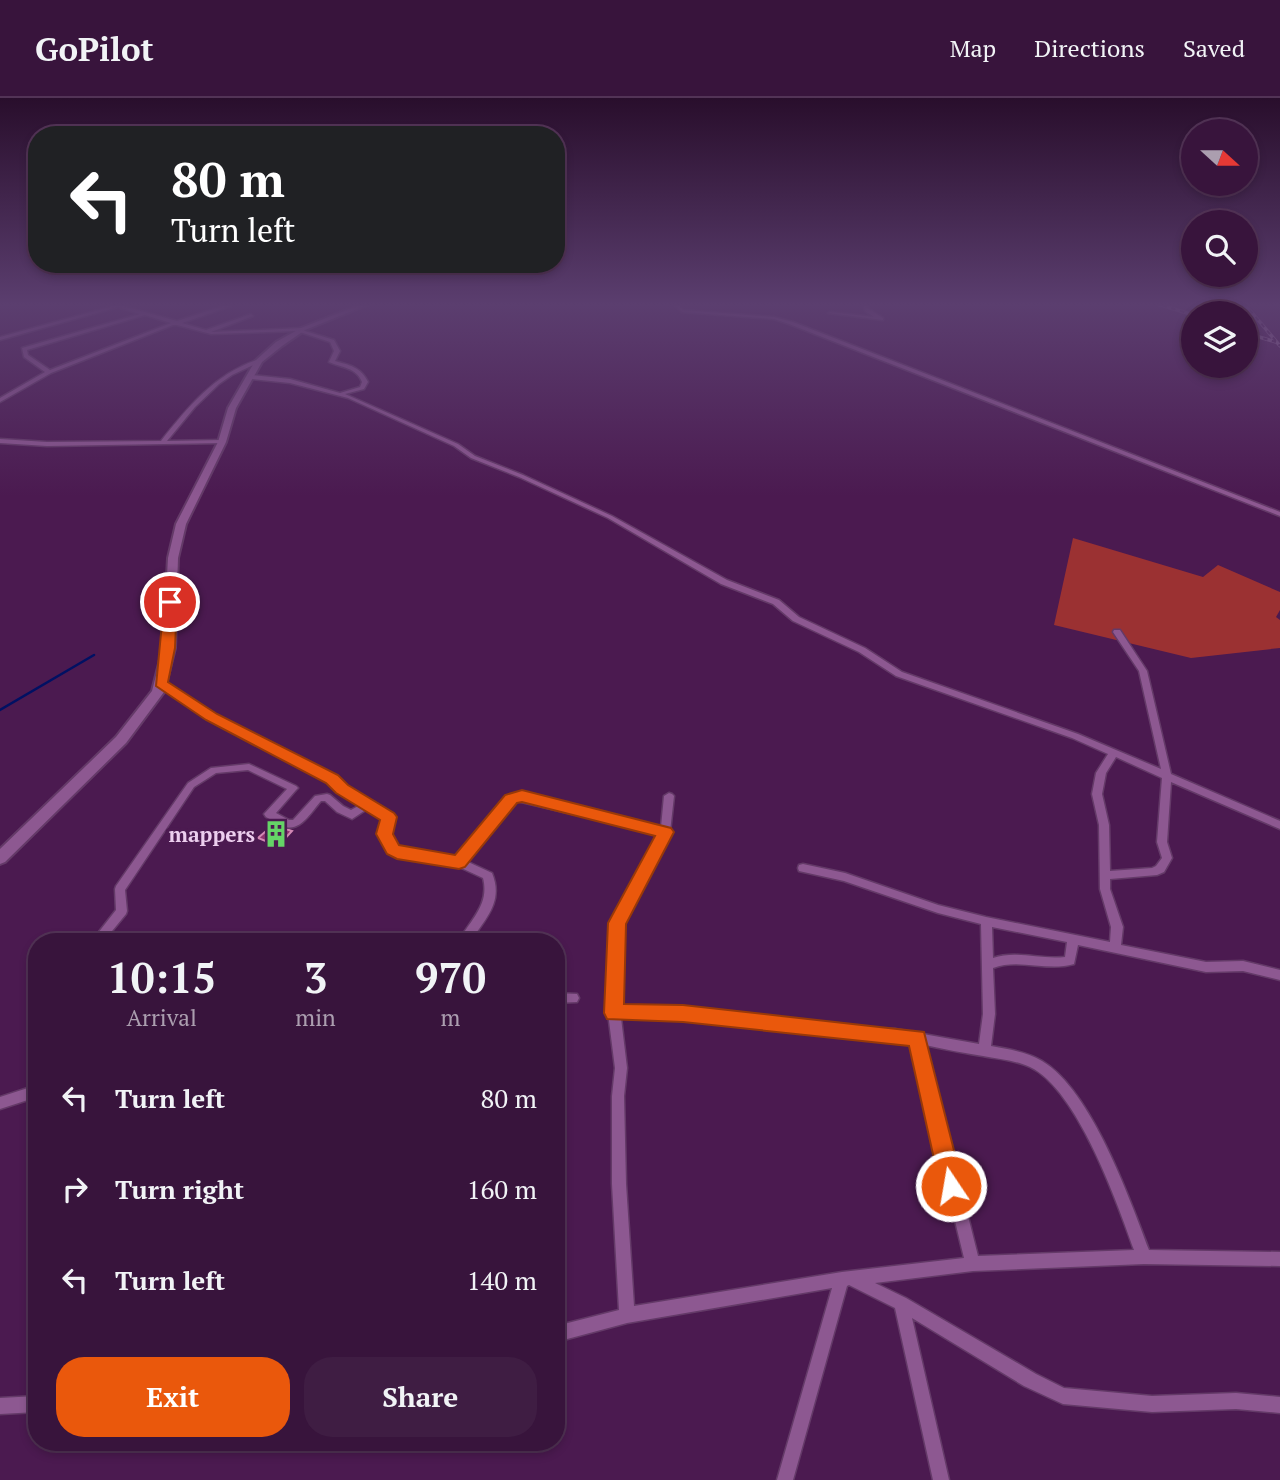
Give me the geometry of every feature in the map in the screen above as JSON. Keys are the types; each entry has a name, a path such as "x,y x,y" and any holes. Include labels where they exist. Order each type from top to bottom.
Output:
{"street":[{"path":"41,367 49,372"},
{"path":"0,400 61,367"},
{"path":"163,442 182,415 202,400 210,389 240,367"},
{"path":"0,858 121,740 152,701 161,683 169,648 173,558 181,524 222,442 232,408 257,367"},
{"path":"342,393 362,388 365,382 362,374 352,367"},
{"path":"905,367 1280,514"},
{"path":"253,377 282,380 342,393 456,445 472,457 522,476 610,517 724,582 776,602 796,619 862,650 888,669 1075,736 1280,824"},
{"path":"0,441 47,444 222,442"},
{"path":"1104,875 1153,872 1165,864 1167,859 1162,842 1167,777 1143,671 1117,632"},
{"path":"161,683 212,717 332,779 342,789 388,817 385,834 393,850 403,854 459,862 488,876 493,889 487,912 470,933"},
{"path":"1113,754 1097,782 1104,825 1104,875 1117,927 1115,947"},
{"path":"104,933 122,911 120,889 171,811 191,785 214,770 249,766 293,788 269,814 288,824 296,823 318,798 327,797 340,809 352,815 368,804"},
{"path":"627,1315 619,1184 618,1096 621,1068 614,1013 617,923 665,832 670,814 669,796"},
{"path":"459,862 515,797 665,832"},
{"path":"803,868 845,877 938,909 986,921 1206,967 1243,967 1280,975"},
{"path":"984,1051 989,1014 986,921"},
{"path":"988,965 1011,958 1049,963 1070,961 1073,939"},
{"path":"565,998 573,998"},
{"path":"614,1013 683,1014 917,1038 1038,1065 1063,1090 1109,1168 1144,1257"},
{"path":"917,1038 972,1264"},
{"path":"0,1103 28,1094"},
{"path":"565,1332 627,1315 846,1279 972,1264 1144,1257 1280,1259"},
{"path":"846,1279 901,1303 1030,1380 1063,1396 1152,1404 1236,1401 1280,1405"},
{"path":"785,1480 846,1279"},
{"path":"901,1303 941,1480"},
{"path":"0,1406 28,1404"}],"shaded area":[{"path":"1073,538 1203,577 1218,565 1280,592 1280,610 1276,617 1280,620 1280,648 1191,658 1054,625"}],"building":[{"name":"mappers","path":"273,825 292,831 278,846 258,838"}],"waterway":[{"path":"0,710 94,655"}],"place":[{"name":"mappers","path":"276,834"}],"route":[{"path":"170,602 169,648 161,683 169,691 212,717 332,779 342,789 388,817 385,834 393,850 403,854 459,862 511,799 522,796 561,808 665,832 617,923 614,1013 683,1014 917,1038 951,1186"}]}
